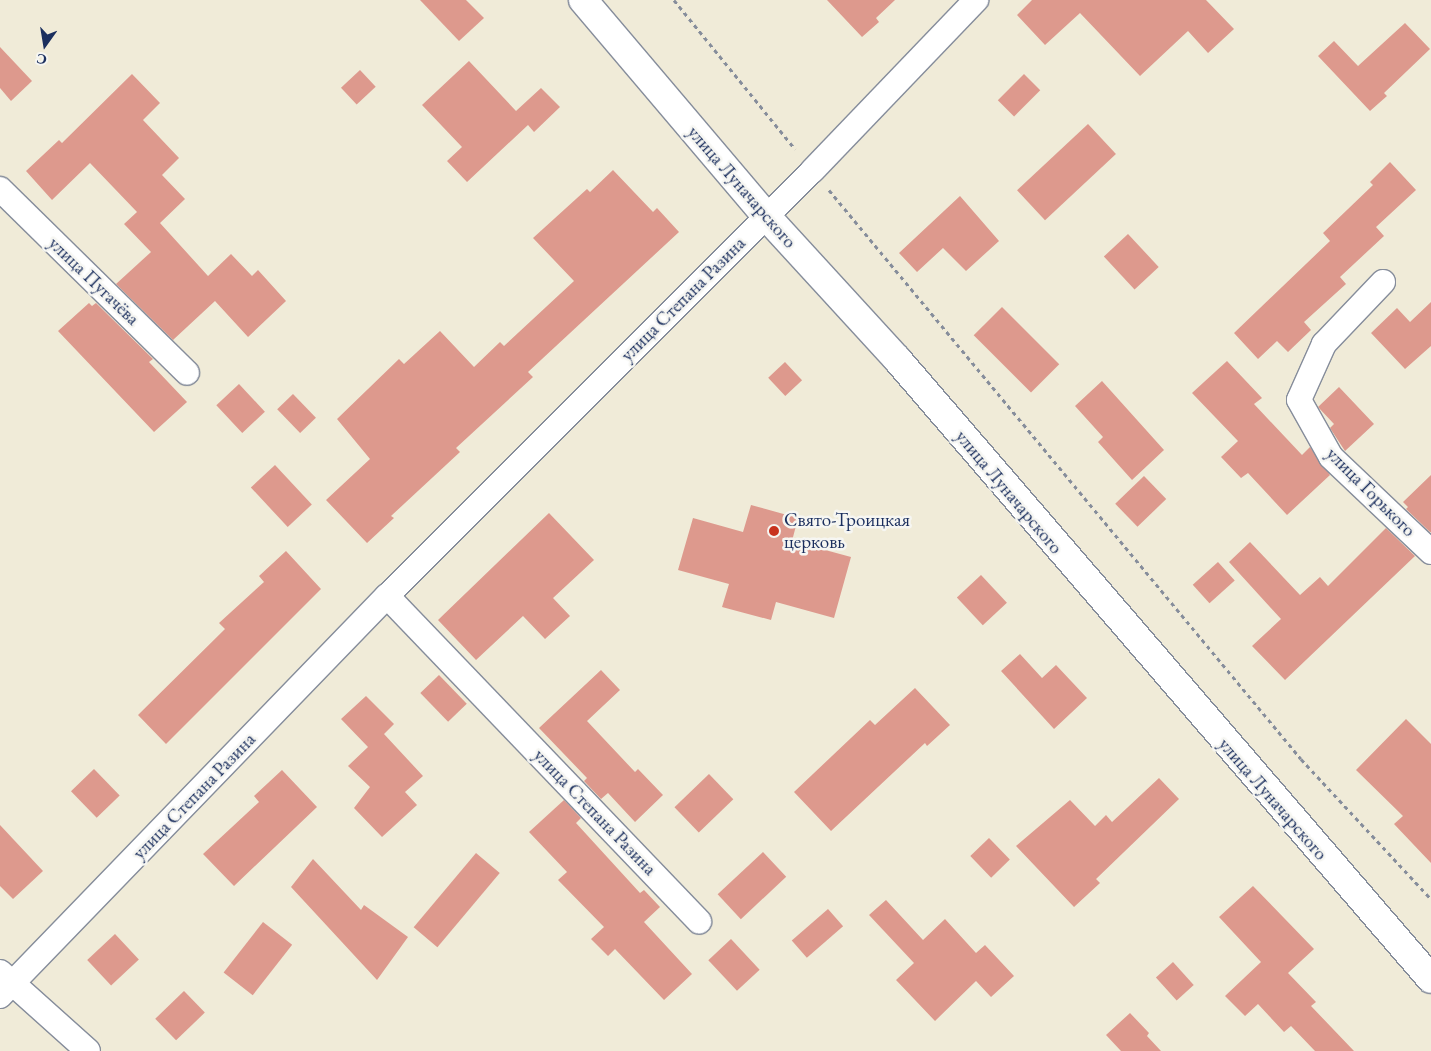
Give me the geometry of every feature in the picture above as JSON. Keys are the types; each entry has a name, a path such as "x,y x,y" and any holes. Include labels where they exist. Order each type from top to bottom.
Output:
{"main road":[{"name":"улица Луначарского","path":"588,1 766,216 897,359 1431,980"}],"street":[{"name":"улица Степана Разина","path":"4,984 387,596 813,170 976,0"},
{"name":"улица Пугачёва","path":"0,190 187,373"},
{"name":"улица Горького","path":"1384,282 1324,344 1299,400 1332,457 1431,552"},
{"name":"улица Степана Разина","path":"387,596 699,921"},
{"path":"4,984 88,1051"}],"path":[{"path":"674,0 1301,759 1431,898"}],"building":[{"path":"420,0 466,0 484,18 459,41"},
{"path":"827,0 895,0 876,18 879,22 862,37"},
{"path":"1032,0 1206,0 1234,29 1208,53 1188,31 1140,76 1080,13 1045,45 1017,15"},
{"path":"1405,23 1430,49 1384,93 1387,96 1370,111 1318,56 1334,41 1358,66"},
{"path":"0,47 32,81 11,101 0,88"},
{"path":"469,61 516,111 541,88 560,107 534,132 528,125 467,182 447,161 462,147 422,105"},
{"path":"360,70 376,87 357,105 341,88"},
{"path":"132,74 160,103 143,120 179,158 162,175 185,199 160,223 208,276 231,254 252,276 258,270 286,301 248,337 215,301 173,340 116,284 151,252 124,224 137,212 90,163 52,200 26,171 59,140 62,143"},
{"path":"1024,74 1040,90 1014,116 998,100"},
{"path":"1088,124 1116,154 1045,220 1017,190"},
{"path":"1390,162 1416,190 1376,227 1384,236 1340,277 1346,284 1304,322 1311,330 1288,352 1277,341 1258,359 1234,333 1330,241 1323,233 1373,185 1370,182"},
{"path":"613,170 653,212 657,208 679,232 528,372 533,377 456,448 460,452 391,516 394,518 367,543 326,500 370,459 337,419 399,359 404,364 440,331 474,367 500,342 504,346 574,281 533,238 587,189 590,192"},
{"path":"960,196 999,241 966,271 943,248 917,272 899,253"},
{"path":"1128,234 1159,267 1135,289 1104,257"},
{"path":"1431,302 1431,346 1405,369 1371,333 1397,308 1410,322"},
{"path":"89,303 92,306 96,303 153,359 149,362 187,402 154,432 58,331"},
{"path":"1002,307 1059,364 1031,393 974,335"},
{"path":"1227,361 1262,398 1254,404 1302,455 1310,447 1330,475 1287,515 1248,473 1241,478 1221,457 1238,441 1192,393"},
{"path":"785,362 802,380 785,396 768,378"},
{"path":"1102,381 1164,450 1132,480 1098,442 1103,437 1075,406"},
{"path":"239,384 265,412 242,433 216,405"},
{"path":"1339,387 1374,424 1345,451 1330,428 1334,424 1318,407"},
{"path":"293,394 316,418 300,433 277,409"},
{"path":"275,465 312,504 288,527 251,488"},
{"path":"1431,475 1430,532 1406,509 1408,507 1403,502"},
{"path":"1144,476 1166,499 1137,527 1115,504"},
{"path":"751,505 798,518 792,541 851,557 834,618 776,602 771,620 722,607 729,584 678,570 693,518 743,532"},
{"path":"549,513 594,560 553,598 570,616 545,639 523,616 476,660 438,620"},
{"path":"1386,528 1415,556 1285,680 1252,646 1281,619 1229,562 1250,542 1300,595 1320,577 1328,586"},
{"path":"286,551 321,589 166,744 138,715 225,629 219,623 264,582 259,576"},
{"path":"1218,562 1235,581 1209,603 1193,585"},
{"path":"981,575 1007,603 983,625 957,598"},
{"path":"1020,654 1042,678 1056,665 1087,698 1054,729 1001,671"},
{"path":"601,670 620,690 587,721 635,772 638,769 663,795 635,822 608,793 601,799 584,781 587,778 539,728"},
{"path":"439,675 467,704 448,722 420,693"},
{"path":"915,688 950,725 927,746 925,743 831,831 794,792 870,720 875,725"},
{"path":"366,696 394,724 384,734 423,776 405,792 417,805 382,837 354,808 370,787 348,766 368,747 341,719"},
{"path":"1406,719 1431,744 1431,863 1394,824 1403,816 1356,770"},
{"path":"94,769 120,796 97,818 71,791"},
{"path":"282,770 317,807 234,886 203,854 259,802 254,796"},
{"path":"709,774 733,799 699,833 674,807"},
{"path":"1159,778 1179,799 1096,879 1100,883 1074,907 1016,846 1070,800 1095,826 1106,815 1112,822"},
{"path":"564,800 581,818 576,823 640,893 644,890 660,907 644,922 692,974 664,1000 615,949 608,956 591,939 604,927 558,880 567,872 529,832"},
{"path":"0,825 43,871 13,899 0,886"},
{"path":"989,838 1010,860 991,878 970,856"},
{"path":"763,852 786,877 741,919 718,894"},
{"path":"476,853 500,873 437,947 414,927"},
{"path":"313,859 361,910 364,905 408,937 377,980 291,887"},
{"path":"1253,886 1314,949 1288,973 1316,1002 1311,1006 1354,1051 1315,1051 1291,1026 1284,1032 1258,1004 1245,1016 1225,996 1261,962 1219,917"},
{"path":"886,900 923,940 945,919 976,953 985,945 1014,976 991,997 976,981 935,1021 896,980 914,963 869,915"},
{"path":"828,909 843,926 807,958 792,940"},
{"path":"263,922 292,945 253,995 224,972"},
{"path":"115,934 139,960 111,986 87,960"},
{"path":"731,939 760,970 737,991 708,960"},
{"path":"1173,962 1194,985 1177,1000 1156,977"},
{"path":"184,991 205,1013 176,1040 155,1019"},
{"path":"1130,1013 1149,1033 1147,1036 1161,1051 1121,1051 1106,1035"}],"place":[{"name":"Свято-Троицкая церковь","path":"774,531"}]}
